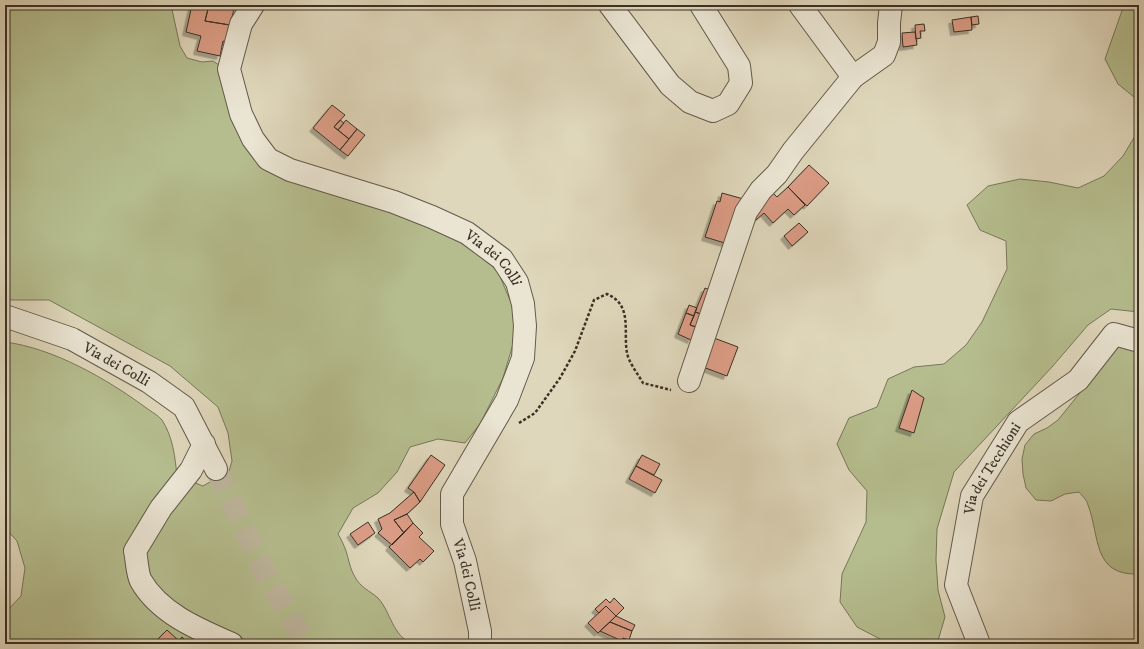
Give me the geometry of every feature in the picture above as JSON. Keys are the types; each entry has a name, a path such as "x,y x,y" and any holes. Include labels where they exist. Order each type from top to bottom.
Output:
{"street":[{"name":"Via dei Colli","path":"253,5 241,24 229,70 241,114 253,139 268,159 290,170 394,202 432,217 467,234 502,259 517,282 523,304 525,326 523,358 507,400 452,494 452,524 465,561 480,631 480,644"},
{"path":"610,5 670,85 690,102 713,111 728,104 741,83 739,66 701,5"},
{"path":"800,5 854,77"},
{"path":"689,381 746,212 761,190 778,174 792,151 854,77 884,55 889,42 891,5"},
{"name":"Via dei Colli","path":"5,316 72,339 149,382 184,407 216,469"},
{"name":"Via dei Tecchioni","path":"979,644 956,585 972,496 1018,422 1078,380 1114,334 1139,341"},
{"path":"204,444 191,470 161,508 135,551 141,581 163,607 202,630 232,644"}],"path":[{"path":"515,425 535,413 560,378 575,351 594,300 607,294 616,298 625,313 627,354 643,384 672,390 689,381"}],"green space":[{"path":"5,5 171,5 180,46 187,58 202,62 213,61 234,75 263,149 441,228 478,249 499,274 512,305 516,334 503,378 480,424 465,443 438,439 410,447 397,472 378,493 353,508 338,534 357,580 362,586 378,598 396,630 406,640 413,644 5,644 5,613 21,596 25,568 17,541 5,528 5,342 23,345 42,351 79,366 130,396 158,416 169,433 177,476 203,486 229,471 232,461 228,433 218,407 170,366 49,300 5,300"},
{"path":"1124,5 1139,5 1139,101 1118,84 1105,59"},
{"path":"1139,109 1139,312 1111,309 1088,325 1052,367 954,472 937,529 936,560 938,590 945,617 937,644 896,644 882,640 857,627 840,602 842,574 866,522 867,491 849,470 837,444 849,418 877,407 888,379 914,367 944,364 966,345 982,322 1007,269 1006,241 980,230 967,205 988,186 1020,179 1049,182 1078,188 1104,176 1123,156 1138,131"},
{"path":"1139,340 1139,574 1124,573 1113,568 1105,561 1100,552 1092,517 1086,500 1079,492 1065,494 1051,501 1036,500 1026,488 1022,459 1025,445 1034,434 1047,428 1058,420 1112,353 1122,344"}],"building":[{"path":"192,5 209,5 205,21 230,25 227,42 223,41 220,56 197,51 201,36 186,32"},
{"path":"209,5 235,5 230,25 205,21"},
{"path":"978,16 979,24 972,25 971,17"},
{"path":"971,17 972,30 954,32 952,20"},
{"path":"924,24 925,31 920,31 921,38 916,39 915,25"},
{"path":"915,32 917,45 903,47 902,33"},
{"path":"332,105 345,115 334,127 349,139 340,150 313,128"},
{"path":"340,120 344,123 338,130 334,127"},
{"path":"346,120 357,129 349,139 338,130"},
{"path":"357,129 365,135 348,156 340,150"},
{"path":"809,165 829,183 807,206 788,187"},
{"path":"788,187 805,205 794,215 788,209 773,223 764,213 756,220 751,214 771,191 777,197"},
{"path":"722,193 747,200 728,244 705,237 717,201 720,202"},
{"path":"799,223 808,232 792,246 784,236"},
{"path":"705,288 716,292 707,316 695,312"},
{"path":"689,305 697,308 694,316 686,313"},
{"path":"695,312 709,317 703,329 690,325"},
{"path":"686,313 694,316 690,325 701,329 695,331 691,340 678,334"},
{"path":"714,338 738,347 727,376 703,367"},
{"path":"912,390 924,398 914,433 899,428"},
{"path":"431,455 445,465 420,502 414,492 408,488"},
{"path":"642,455 660,464 654,475 636,466"},
{"path":"636,466 662,480 655,493 629,479"},
{"path":"414,492 420,502 407,514 394,520 404,533 392,545 378,533 382,529 378,519 390,513"},
{"path":"407,514 413,523 404,533 394,520"},
{"path":"368,522 375,533 358,545 350,534"},
{"path":"413,523 423,533 419,537 434,551 423,562 420,559 410,568 389,547"},
{"path":"614,598 624,608 616,616 606,606 599,613 595,609 606,599 610,603"},
{"path":"606,606 616,616 598,633 588,623"},
{"path":"616,616 635,625 632,631 610,622"},
{"path":"610,622 632,631 629,640 623,638 622,641 600,631"},
{"path":"167,630 179,641 182,637 189,644 153,644"}],"tunnel":[{"path":"216,469 264,571 306,644"}]}
